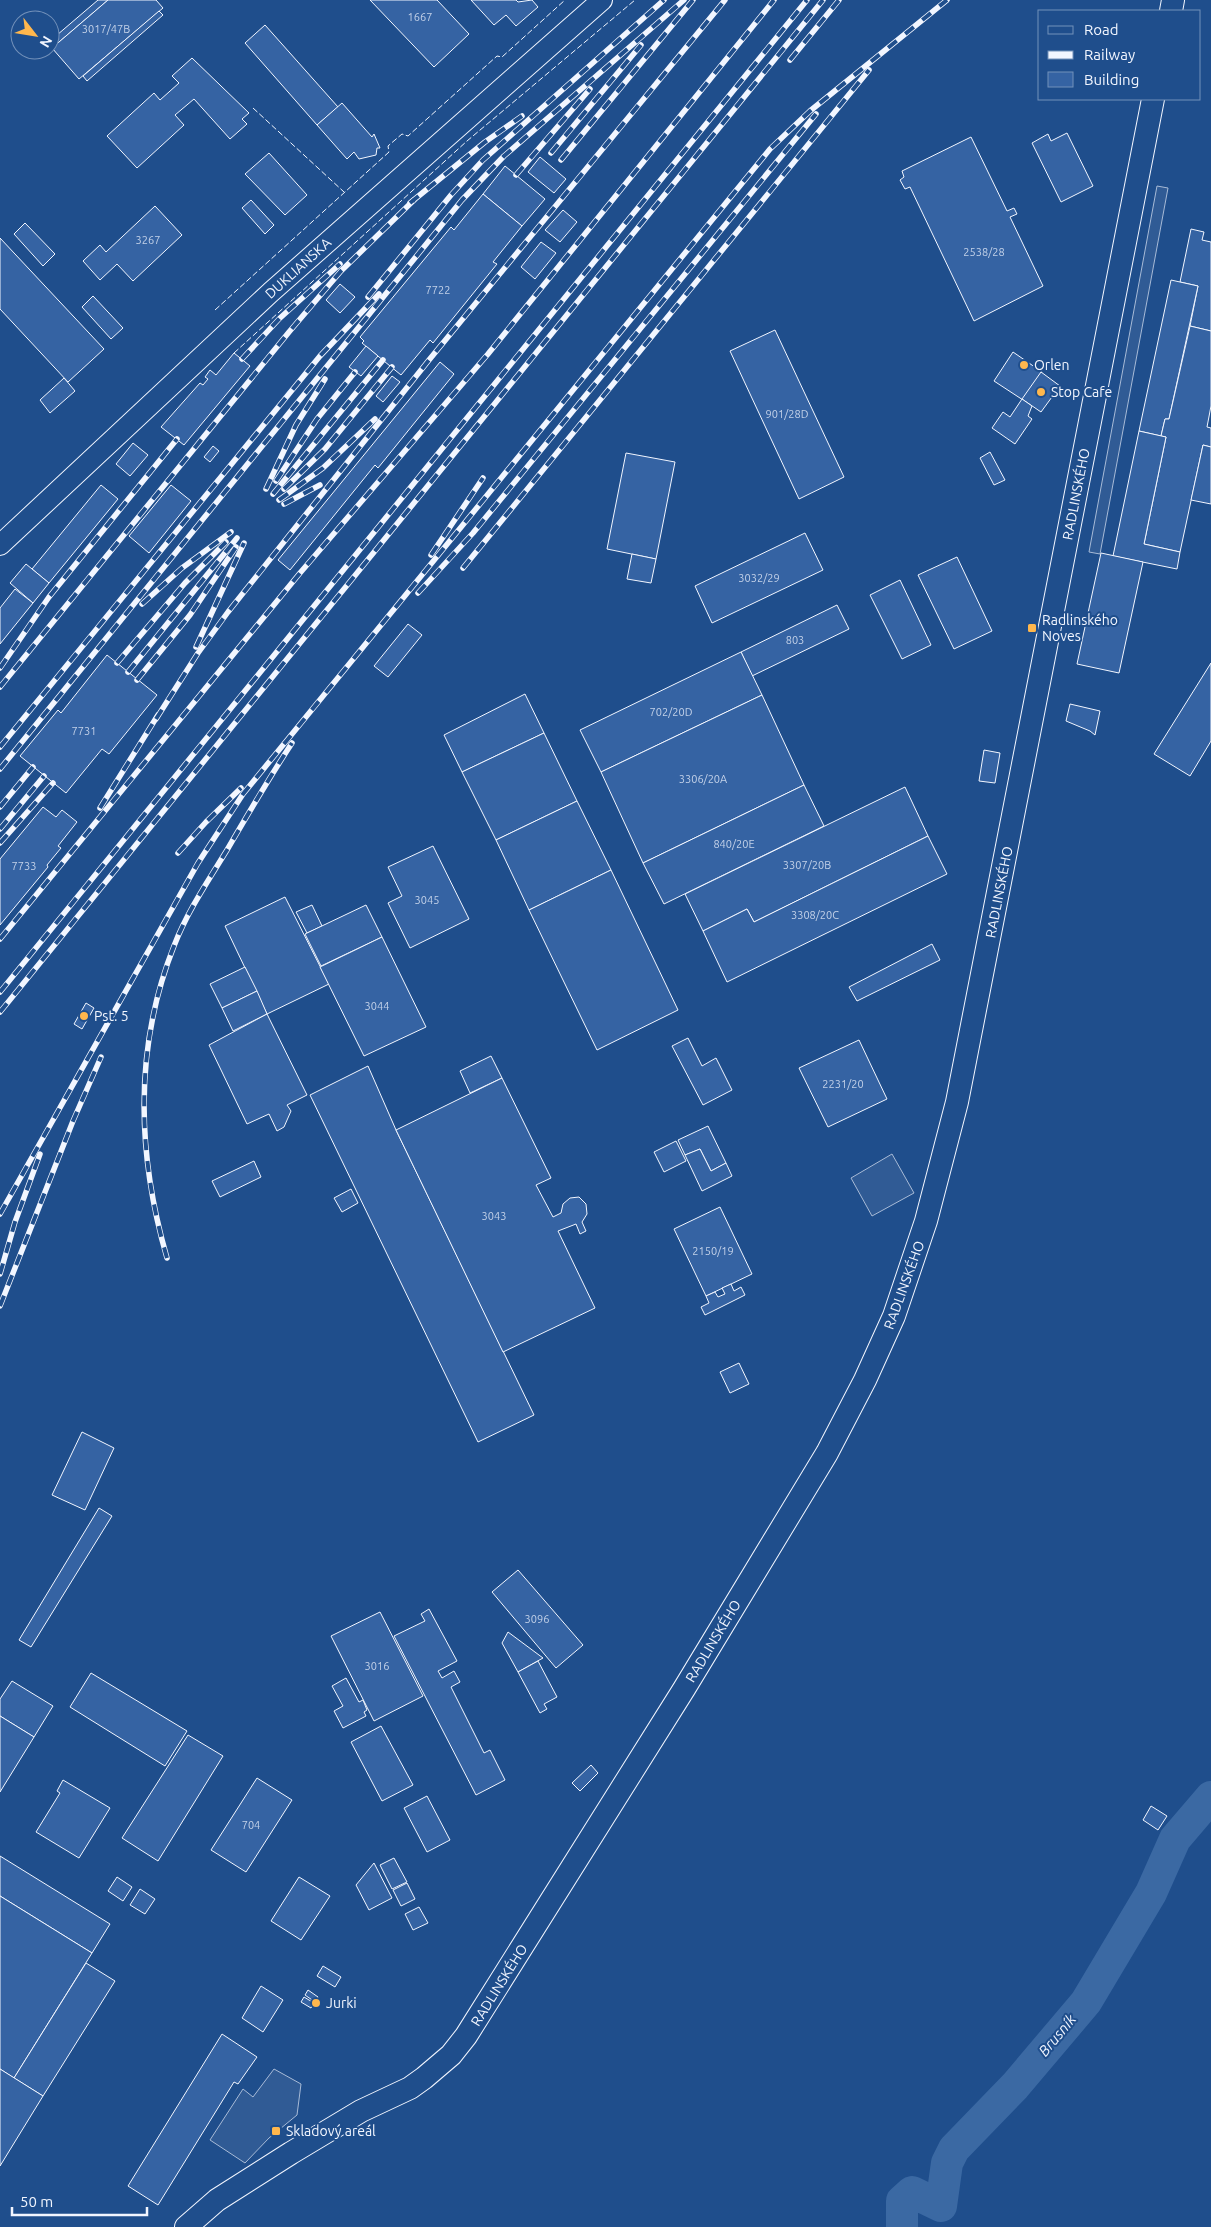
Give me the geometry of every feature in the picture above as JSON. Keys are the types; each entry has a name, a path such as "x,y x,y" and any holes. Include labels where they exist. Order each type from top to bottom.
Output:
{"main road":[{"name":"RADLINSKÉHO","path":"186,2227 217,2200 291,2153 361,2111 410,2088 451,2054 466,2036 684,1689 827,1453 881,1345 926,1221 957,1102 1153,100"}],"street":[{"name":"DUKLIANSKA","path":"0,545 271,292 602,0"}],"shaded area":[{"path":"1157,186 1168,188 1100,554 1089,552"},
{"path":"892,1154 914,1193 872,1216 851,1178"},
{"path":"274,2069 301,2084 297,2115 269,2138 245,2163 210,2140 243,2089 253,2097"}],"building":[{"path":"98,0 108,0 60,41 60,32"},
{"path":"108,0 156,0 163,8 79,79 60,57 60,41"},
{"path":"370,0 437,0 469,34 434,67"},
{"path":"471,0 516,0 518,2 532,0 538,7 516,26 506,15 494,25"},
{"path":"159,11 163,15 87,81 83,76"},
{"path":"265,25 338,107 317,125 245,43"},
{"path":"192,58 249,113 242,119 247,124 230,139 194,99 175,115 184,125 137,168 107,136 154,93 160,100 179,83 172,76"},
{"path":"342,103 372,137 374,134 380,148 377,148 376,155 359,159 354,152 347,159 317,125"},
{"path":"1067,133 1093,186 1061,202 1032,143 1048,134 1051,141"},
{"path":"971,137 1007,211 1014,208 1017,214 1010,217 1043,286 974,321 910,187 905,189 900,180 904,177 902,171"},
{"path":"269,153 307,195 285,215 245,174"},
{"path":"540,157 566,179 554,193 528,172"},
{"path":"505,166 545,199 522,226 483,194"},
{"path":"483,194 522,226 493,262 497,264 433,343 430,340 401,375 362,343 364,341 360,337 451,227 454,230"},
{"path":"251,200 274,225 265,234 242,208"},
{"path":"155,206 182,235 133,281 117,264 100,280 83,261 100,245 106,252"},
{"path":"563,210 577,222 560,242 545,230"},
{"path":"25,223 55,254 43,266 14,234"},
{"path":"1191,229 1204,232 1202,240 1211,242 1211,331 1190,326 1198,286 1180,282"},
{"path":"0,238 104,349 68,382 0,309"},
{"path":"541,242 556,253 535,279 521,267"},
{"path":"1171,280 1198,286 1169,419 1165,419 1161,436 1139,431"},
{"path":"340,284 355,297 340,313 326,300"},
{"path":"93,296 123,328 111,339 82,307"},
{"path":"1190,326 1211,331 1211,406 1207,427 1211,428 1211,447 1203,445 1180,552 1144,544 1166,437 1161,436 1165,419 1169,419"},
{"path":"775,330 844,477 799,499 730,351"},
{"path":"366,346 378,356 361,376 349,367"},
{"path":"1013,352 1042,372 1023,400 994,381"},
{"path":"234,353 250,366 184,445 161,427 200,383 203,385 208,379 205,377 210,370 216,375"},
{"path":"440,362 454,374 378,468 375,465 290,570 278,560"},
{"name":"Stop Cafe","path":"1041,372 1060,386 1041,412 1022,399"},
{"path":"392,376 400,382 383,402 376,396"},
{"path":"64,378 75,391 50,413 40,400"},
{"path":"1022,399 1032,406 1028,416 1032,419 1015,444 992,428 1003,412 1010,417"},
{"path":"1139,431 1166,437 1144,544 1180,552 1177,569 1113,556"},
{"path":"133,443 148,455 130,476 116,464"},
{"path":"1203,445 1211,447 1211,504 1191,500"},
{"path":"213,446 219,451 210,462 204,457"},
{"path":"990,452 1005,480 994,485 980,458"},
{"path":"626,453 675,462 656,559 607,549"},
{"path":"101,485 118,499 49,583 32,569"},
{"path":"171,485 191,501 149,553 129,536"},
{"path":"805,533 823,570 712,623 695,586"},
{"path":"1101,553 1143,562 1119,673 1077,664"},
{"path":"632,554 656,559 651,583 627,579"},
{"path":"957,557 992,631 954,649 918,575"},
{"path":"26,564 49,583 33,603 10,583"},
{"path":"900,580 931,645 902,659 870,595"},
{"path":"15,589 33,603 0,644 0,608"},
{"path":"837,605 849,629 752,676 741,652"},
{"path":"408,624 422,635 388,677 374,666"},
{"path":"741,652 762,695 601,772 580,730"},
{"path":"107,655 157,695 109,754 102,749 66,793 20,756 58,710 61,713"},
{"path":"1211,663 1211,741 1190,776 1154,754"},
{"path":"525,694 544,733 462,772 444,735"},
{"path":"762,695 804,785 643,863 601,772"},
{"path":"1070,704 1100,711 1095,735 1066,721"},
{"path":"544,733 577,801 496,840 462,772"},
{"path":"984,750 1000,753 995,783 979,781"},
{"path":"804,785 824,826 664,904 643,863"},
{"path":"905,787 928,836 754,922 747,909 703,931 685,894"},
{"path":"577,801 611,870 529,910 496,840"},
{"path":"43,807 56,817 62,810 77,822 58,846 61,848 47,865 48,867 0,925 0,859"},
{"path":"928,836 947,874 727,982 703,931 747,909 754,922"},
{"path":"433,846 469,919 410,948 388,903 402,896 388,867"},
{"path":"611,870 678,1010 597,1050 529,910"},
{"path":"285,897 329,984 267,1014 225,926"},
{"path":"312,905 322,926 307,933 296,912"},
{"path":"366,905 382,937 321,966 305,934"},
{"path":"382,937 426,1027 364,1056 320,967"},
{"path":"932,944 940,960 857,1001 849,987"},
{"path":"245,967 257,991 222,1008 210,984"},
{"path":"257,991 267,1014 233,1031 222,1008"},
{"name":"Pst. 5","path":"86,1003 94,1008 82,1029 74,1024"},
{"path":"267,1014 307,1095 287,1105 291,1111 284,1127 277,1131 269,1114 247,1124 209,1045"},
{"path":"688,1038 702,1066 716,1058 732,1090 703,1105 672,1046"},
{"path":"859,1040 887,1099 828,1127 799,1068"},
{"path":"491,1056 502,1078 470,1093 460,1071"},
{"path":"368,1066 396,1130 534,1415 478,1442 310,1095"},
{"path":"502,1078 551,1178 536,1185 553,1217 561,1213 563,1204 570,1198 579,1197 586,1204 587,1214 582,1222 586,1231 580,1234 576,1224 558,1231 595,1308 503,1352 396,1130"},
{"path":"708,1126 726,1163 711,1171 700,1149 685,1155 678,1140"},
{"path":"676,1141 686,1161 664,1172 654,1152"},
{"path":"700,1149 711,1171 726,1163 732,1176 702,1191 685,1155"},
{"path":"254,1161 261,1177 220,1197 212,1181"},
{"path":"351,1189 358,1203 342,1212 334,1198"},
{"path":"720,1207 752,1274 706,1296 674,1229"},
{"path":"731,1284 734,1291 741,1287 745,1295 705,1315 701,1307 709,1303 706,1296 715,1292 718,1297 725,1294 722,1288"},
{"path":"739,1363 749,1384 730,1393 720,1372"},
{"path":"82,1432 114,1448 85,1510 52,1495"},
{"path":"99,1508 112,1516 31,1647 19,1640"},
{"path":"518,1570 583,1645 556,1668 492,1592"},
{"path":"429,1609 457,1661 438,1671 442,1678 454,1671 460,1682 451,1687 484,1753 490,1750 505,1780 476,1795 394,1636 425,1621 421,1614"},
{"path":"380,1612 423,1696 374,1721 331,1636"},
{"path":"508,1632 543,1658 518,1672 502,1643"},
{"path":"538,1661 557,1697 544,1704 547,1709 540,1713 518,1672"},
{"path":"91,1673 187,1731 165,1766 70,1707"},
{"path":"346,1678 359,1702 363,1700 367,1710 364,1712 366,1716 343,1728 334,1711 343,1706 332,1686"},
{"path":"12,1681 53,1706 34,1737 0,1716 0,1699"},
{"path":"0,1716 34,1737 0,1792"},
{"path":"381,1726 413,1785 382,1801 351,1742"},
{"path":"188,1735 223,1756 158,1861 122,1838"},
{"path":"591,1765 598,1773 580,1791 572,1783"},
{"path":"257,1778 292,1800 246,1872 211,1850"},
{"path":"63,1780 110,1808 79,1858 36,1832 60,1793 57,1791"},
{"path":"427,1796 450,1840 427,1852 404,1808"},
{"path":"1151,1806 1167,1816 1158,1830 1143,1820"},
{"path":"0,1856 110,1924 92,1953 0,1896"},
{"path":"394,1858 407,1882 392,1889 380,1865"},
{"path":"374,1863 392,1898 369,1910 356,1885"},
{"path":"117,1877 132,1887 123,1901 108,1891"},
{"path":"299,1877 330,1896 301,1940 271,1921"},
{"path":"407,1883 415,1899 401,1906 393,1890"},
{"path":"140,1889 155,1899 145,1914 130,1905"},
{"path":"0,1896 92,1953 14,2078 0,2069"},
{"path":"419,1907 428,1923 413,1930 405,1914"},
{"path":"86,1963 115,1981 43,2096 14,2078"},
{"path":"323,1966 341,1977 335,1987 317,1976"},
{"path":"261,1986 283,2000 263,2032 242,2018"},
{"path":"308,1990 318,1997 315,2002 305,1995"},
{"path":"304,1997 314,2003 311,2008 301,2002"},
{"path":"222,2034 257,2057 238,2084 234,2082 158,2205 128,2186"},
{"path":"0,2069 43,2096 0,2166"}],"waterway":[{"name":"Brusník","path":"902,2227 902,2201 912,2192 941,2206 947,2163 954,2149 1015,2086 1086,2002 1151,1893 1175,1839 1211,1797"}],"railway":[{"path":"368,297 451,195 483,160 664,0"},
{"path":"0,769 462,200 504,156 684,0"},
{"path":"561,160 693,0"},
{"path":"156,719 198,653 228,612 429,360 725,0"},
{"path":"0,939 300,573 488,354 774,0"},
{"path":"0,992 807,0"},
{"path":"0,1012 823,0"},
{"path":"790,60 839,0"},
{"path":"0,1214 198,863 243,794 770,149 810,111 947,0"},
{"path":"551,153 641,45"},
{"path":"463,568 869,70"},
{"path":"516,175 590,89"},
{"path":"418,593 473,533 816,114"},
{"path":"410,203 485,142 522,116"},
{"path":"0,687 289,332 341,271 414,200"},
{"path":"242,359 280,318 340,264"},
{"path":"0,747 320,356 379,294"},
{"path":"273,494 383,360"},
{"path":"284,489 325,449 392,367"},
{"path":"276,481 317,419 355,372"},
{"path":"266,489 296,425 325,379"},
{"path":"279,500 323,468 375,419"},
{"path":"0,668 49,597 177,439"},
{"path":"431,555 483,478"},
{"path":"284,504 320,485"},
{"path":"142,604 182,568 231,532"},
{"path":"128,672 237,538"},
{"path":"117,663 185,583 226,542"},
{"path":"196,647 244,543"},
{"path":"137,680 190,615 236,547"},
{"path":"100,808 158,715"},
{"path":"167,1258 150,1180 145,1140 144,1101 146,1062 161,984 179,933 191,909 292,743"},
{"path":"0,807 33,767"},
{"path":"0,829 44,776"},
{"path":"0,843 53,783"},
{"path":"178,853 241,788"},
{"path":"0,1306 73,1121 101,1057"},
{"path":"0,1274 15,1222 40,1154"}],"fence":[{"path":"215,310 389,152 388,146 402,134 408,136 497,56 502,57 565,0"},
{"path":"234,353 467,141 635,0"},
{"path":"253,108 344,192"}],"place":[{"name":"Orlen","path":"1024,365"},
{"name":"Stop Cafe","path":"1041,392"},
{"name":"Radlinského Noves","path":"1032,628"},
{"name":"Pst. 5","path":"84,1016"},
{"name":"Jurki","path":"316,2003"},
{"name":"Skladový areál","path":"276,2131"}]}
